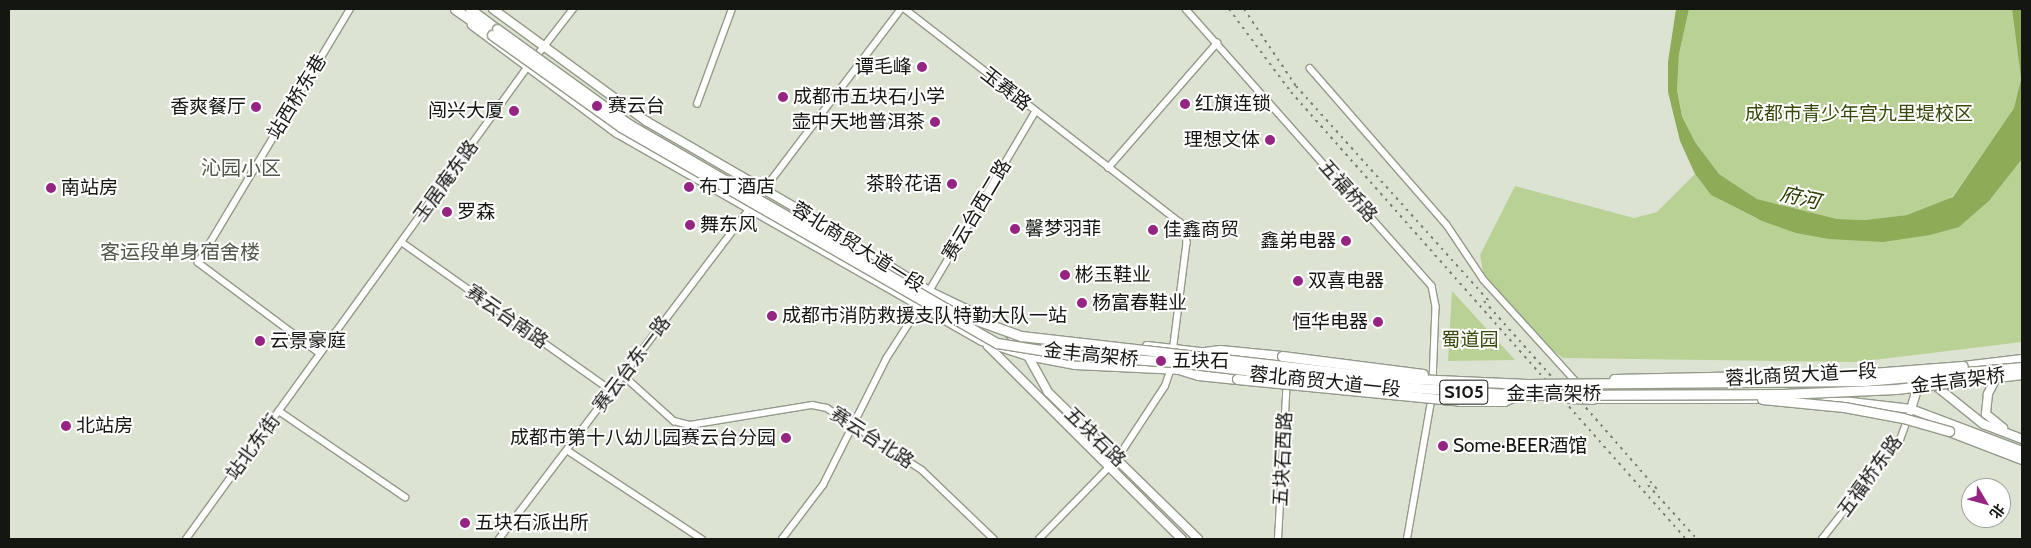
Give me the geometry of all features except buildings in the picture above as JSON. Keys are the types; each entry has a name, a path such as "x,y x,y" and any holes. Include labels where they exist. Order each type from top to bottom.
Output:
{"highway":[{"path":"455,9 529,66 620,127 748,205 922,298"},
{"name":"蓉北商贸大道一段","path":"470,9 630,124 922,298"},
{"name":"金丰高架桥","path":"922,298 996,329 1047,340 1392,378 1527,384 1568,382 1865,381 2022,366"},
{"name":"金丰高架桥","path":"922,298 997,343 1071,356 1175,362 1374,385 1519,396 1687,393 1783,394 1896,388 2022,374"},
{"path":"1204,352 1220,350 1282,356 1527,384"},
{"path":"1568,382 1629,377 1859,374 1963,366 2022,359"},
{"path":"1172,367 1198,375 1460,401 1504,401 1519,396"},
{"path":"1687,393 1844,407 1903,418 2022,458"}],"main road":[{"path":"450,9 529,66"},
{"name":"蓉北商贸大道一段","path":"493,9 646,121 764,189 982,341 1028,356 1075,365 1172,367 1287,378 1432,398 1550,398"},
{"name":"蓉北商贸大道一段","path":"922,298 1019,333 1204,352 1433,379"},
{"name":"五块石路","path":"1004,327 1028,356 1048,392 1198,539"},
{"name":"五块石路","path":"982,341 1111,466 1182,539"},
{"name":"S105","path":"1921,374 2022,366"},
{"path":"1911,409 1921,374 1983,424 2020,438"},
{"path":"1917,388 2022,378"},
{"path":"1995,380 1988,394 1986,414 1988,418 2020,438"},
{"path":"1817,398 1911,409 2022,451"},
{"path":"1566,399 1593,400"}],"street":[{"name":"站西桥东巷","path":"320,354 198,263 350,9"},
{"name":"玉居庵东路","path":"320,354 529,66 573,9"},
{"path":"697,104 732,9"},
{"name":"赛云台东一路","path":"499,539 612,391 748,205 764,189 901,9"},
{"name":"玉赛路","path":"905,9 1185,228 1187,243 1172,367 1165,386 1118,459 1039,539"},
{"name":"五福桥路","path":"1186,9 1432,286 1436,307 1432,398 1408,539"},
{"path":"1108,168 1217,43"},
{"path":"1310,68 1447,225 1484,280 1568,382 1593,400 1717,402 1817,398 1883,388 1917,388"},
{"name":"赛云台西二路","path":"782,539 823,485 854,427 886,359 1035,112"},
{"name":"赛云台南路","path":"402,243 612,391"},
{"name":"站北东街","path":"186,539 320,354"},
{"name":"蓉北商贸大道一段","path":"1568,382 1753,379 1874,370 1921,374"},
{"name":"赛云台北路","path":"623,375 674,421 683,424 812,405 827,408 922,470 994,539"},
{"name":"五块石西路","path":"1278,539 1287,378"},
{"name":"蓉北商贸大道一段","path":"1433,379 1540,380"},
{"name":"五福桥东路","path":"1822,539 1900,440 1911,409"},
{"path":"279,411 405,497"},
{"path":"567,450 702,539"}],"green space":[{"name":"成都市青少年宫九里堤校区","path":"1689,9 2012,9 2021,79 2014,108 1953,196 1943,203 1907,215 1865,220 1837,219 1757,199 1719,174 1695,142 1682,115 1677,90 1679,54"},
{"path":"2022,159 2022,342 1857,362 1563,358 1548,347 1484,277 1480,255 1515,186 1634,218 1657,212 1695,174 1711,195 1757,219 1959,227 1989,201"},
{"name":"蜀道园","path":"1452,291 1515,360 1448,361"}],"shaded area":[{"path":"1676,9 1689,9 1679,54 1677,90 1682,116 1695,142 1719,174 1757,199 1837,219 1865,220 1907,215 1953,197 2014,108 2021,79 2012,9 2022,9 2022,159 1989,201 1959,227 1930,235 1883,242 1829,239 1796,233 1762,221 1711,195 1695,174 1680,141 1668,92 1668,62"}],"railway":[{"path":"1229,9 1291,92 1686,539"},
{"path":"1244,9 1296,86 1491,303"},
{"path":"1484,301 1552,377"},
{"path":"1564,384 1575,396"},
{"path":"1581,402 1657,489"},
{"path":"1648,485 1697,539"}],"place":[{"name":"谭毛峰","path":"922,67"},
{"name":"成都市五块石小学","path":"783,97"},
{"name":"红旗连锁","path":"1185,104"},
{"name":"赛云台","path":"597,106"},
{"name":"香爽餐厅","path":"256,107"},
{"name":"闯兴大厦","path":"514,111"},
{"name":"壶中天地普洱茶","path":"935,122"},
{"name":"理想文体","path":"1270,140"},
{"name":"茶聆花语","path":"952,184"},
{"name":"布丁酒店","path":"689,187"},
{"name":"南站房","path":"51,188"},
{"name":"罗森","path":"447,212"},
{"name":"舞东风","path":"690,225"},
{"name":"馨梦羽菲","path":"1015,229"},
{"name":"佳鑫商贸","path":"1153,230"},
{"name":"鑫弟电器","path":"1346,241"},
{"name":"彬玉鞋业","path":"1065,275"},
{"name":"双喜电器","path":"1298,281"},
{"name":"杨富春鞋业","path":"1082,303"},
{"name":"成都市消防救援支队特勤大队一站","path":"772,316"},
{"name":"恒华电器","path":"1378,322"},
{"name":"云景豪庭","path":"260,341"},
{"name":"五块石","path":"1161,361"},
{"name":"北站房","path":"66,426"},
{"name":"成都市第十八幼儿园赛云台分园","path":"786,438"},
{"name":"Some·BEER酒馆","path":"1443,446"},
{"name":"五块石派出所","path":"465,523"}],"district":[{"name":"沁园小区","path":"241,168"},
{"name":"客运段单身宿舍楼","path":"180,252"}],"water label":[{"name":"府河","path":"1800,198"}]}
